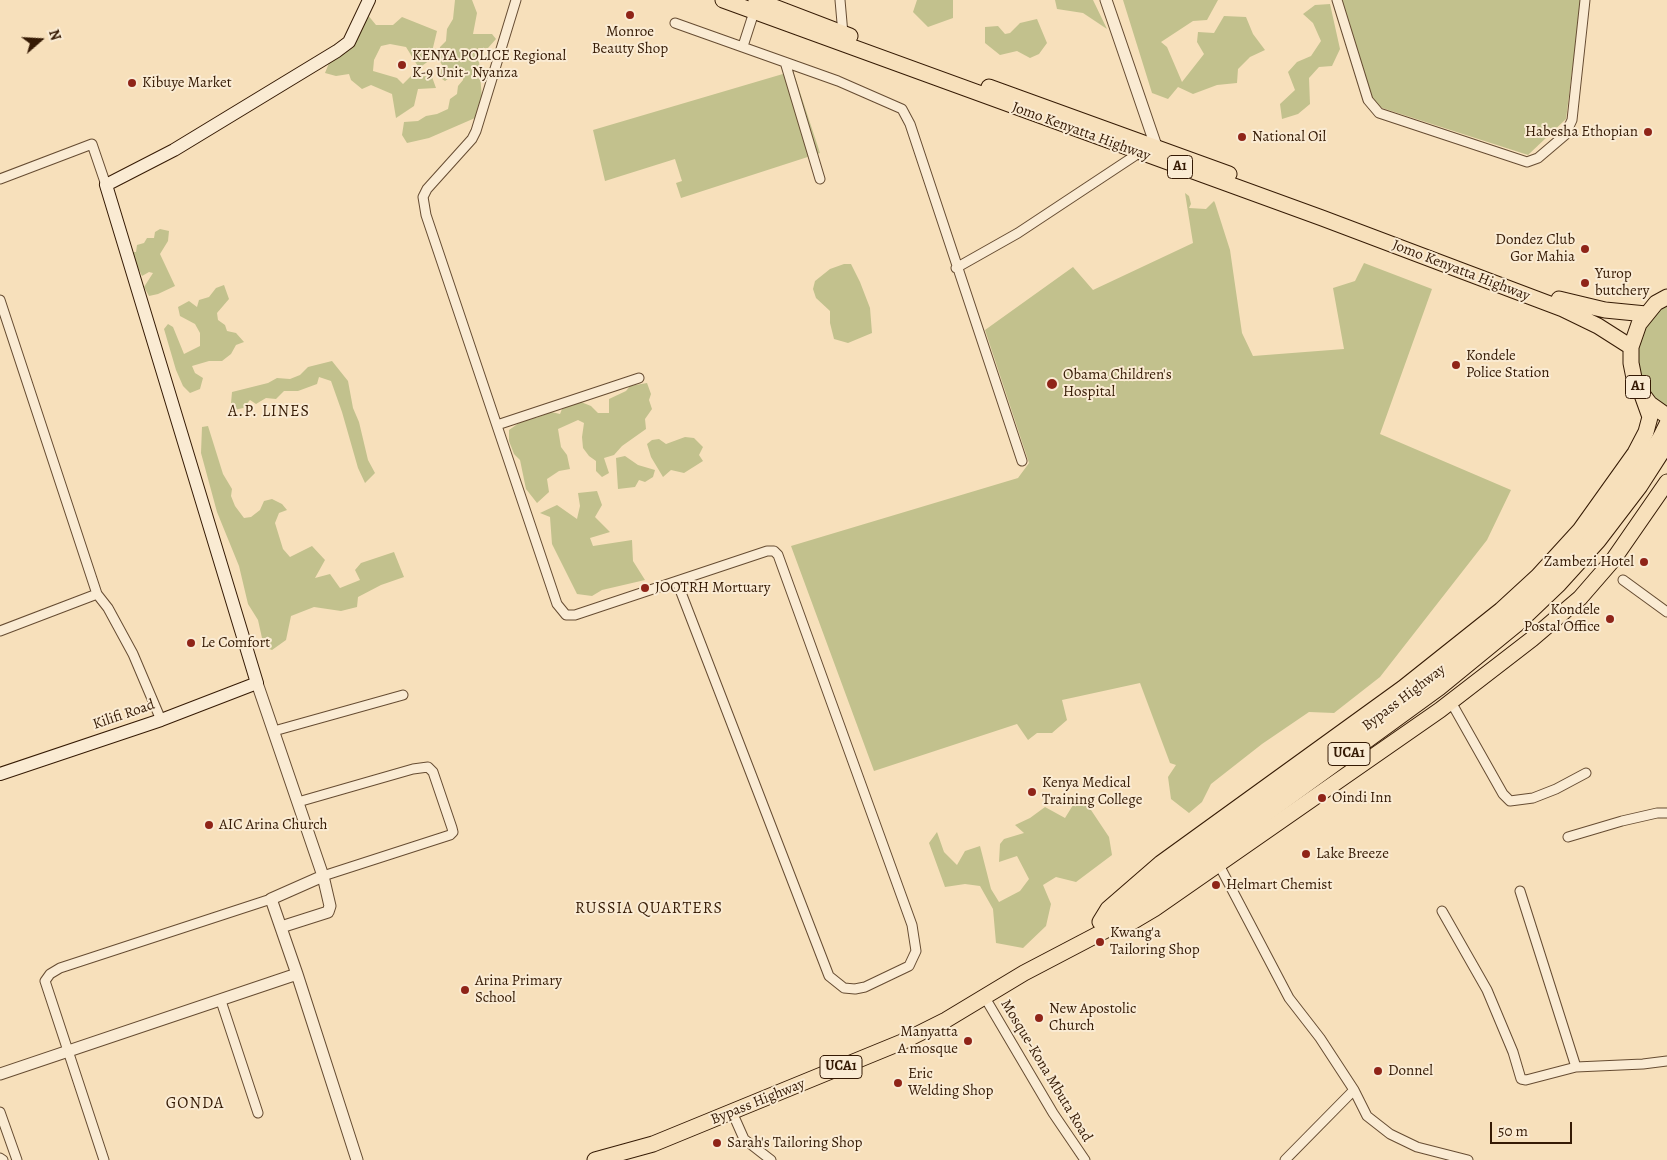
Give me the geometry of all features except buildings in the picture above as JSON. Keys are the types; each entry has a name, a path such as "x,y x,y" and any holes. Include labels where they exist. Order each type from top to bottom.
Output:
{"main road":[{"path":"257,683 106,185 174,150 338,51 349,42 369,0"},
{"name":"Jomo Kenyatta Highway","path":"723,0 755,6 843,34 1156,146 1567,302 1605,310 1646,314"},
{"name":"Jomo Kenyatta Highway","path":"755,6 1139,153 1304,212 1562,309 1598,326 1631,347"},
{"name":"A1","path":"1667,297 1646,314 1636,330 1631,347 1634,378 1641,392 1650,404 1667,416"},
{"path":"1641,392 1650,417 1646,432 1635,453 1580,530 1538,576 1487,621 1403,688 1161,863 1108,909 1104,926 1127,925 1148,913 1451,702 1532,639 1580,598 1613,560 1667,482"},
{"name":"Bypass Highway","path":"595,1160 653,1144 902,1042 946,1020 984,996 1074,946 1178,878 1439,688 1512,621 1590,531 1641,465 1660,438 1667,424"},
{"name":"Bypass Highway","path":"1104,926 1559,584 1598,541 1640,486 1667,444"},
{"name":"Kilifi Road","path":"0,774 161,720 257,683"}],"street":[{"path":"516,0 476,131 472,139 427,188 423,197 426,215 556,604 566,615 575,615 768,551 774,551 778,555 912,925 916,950 909,966 865,987 855,989 844,988 829,976 678,582"},
{"path":"840,0 843,34"},
{"path":"1106,0 1156,146"},
{"path":"1336,0 1368,100 1378,113 1527,162 1538,158 1565,135 1572,120 1585,0"},
{"path":"743,46 755,6"},
{"path":"675,23 847,84 902,109 910,124 956,268 1022,461"},
{"path":"785,62 820,179"},
{"path":"0,179 92,144 106,185"},
{"path":"956,268 1018,234 1139,153"},
{"path":"0,300 97,594 108,608 133,654 161,720"},
{"path":"497,425 639,378"},
{"path":"1623,580 1667,612"},
{"path":"0,631 97,594"},
{"path":"257,683 323,876 330,906 328,912 282,927"},
{"path":"274,731 403,695"},
{"path":"1451,702 1503,794 1510,800 1534,798 1556,790 1586,774"},
{"path":"104,1160 47,990 45,981 50,974 60,968 270,899 323,876 450,835 453,832 433,772 428,767 412,769 298,802"},
{"path":"1568,837 1631,819 1667,813"},
{"path":"1218,863 1289,998 1320,1038 1354,1090 1367,1116 1390,1134 1431,1152 1468,1160"},
{"path":"1520,891 1576,1067"},
{"path":"270,899 282,927 357,1160"},
{"path":"1442,912 1487,990 1513,1052 1521,1079 1526,1080 1576,1067 1667,1061"},
{"path":"0,1074 297,974"},
{"name":"Mosque-Kona Mbuta Road","path":"984,996 1053,1113 1085,1160"},
{"path":"221,1001 258,1113"},
{"path":"1285,1160 1354,1090"},
{"path":"0,1112 17,1160"},
{"path":"732,1112 744,1140 771,1160"}],"shaded area":[{"path":"455,0 472,0 477,13 473,34 492,34 496,39 488,48 478,48 482,99 475,118 429,138 407,143 402,135 404,122 418,121 426,116 448,109 450,99 457,94 458,86 463,80 463,68 445,81 439,77 442,65 438,58 440,47 446,41 447,29 453,19"},
{"path":"917,0 953,0 953,18 928,27 913,12"},
{"path":"1055,0 1093,0 1107,29 1083,13 1057,9"},
{"path":"1123,0 1218,0 1207,20 1193,21 1161,42 1167,47 1182,82 1204,54 1197,42 1198,32 1214,33 1224,16 1246,17 1253,34 1265,50 1250,57 1238,69 1237,83 1217,85 1193,94 1178,87 1168,99 1152,93"},
{"path":"1340,0 1581,0 1566,119 1528,155 1379,107 1370,95"},
{"path":"1330,4 1340,49 1332,66 1319,67 1309,78 1310,104 1298,114 1282,119 1280,104 1295,90 1288,72 1297,62 1311,56 1321,41 1313,23 1303,14 1315,5"},
{"path":"367,14 376,25 393,25 402,17 437,31 430,60 419,68 406,47 390,44 381,46 374,60 373,71 397,78 403,84 412,75 432,77 436,88 418,89 414,106 396,118 392,94 371,85 362,89 351,80 349,74 336,76 325,73 329,63 343,53"},
{"path":"1037,19 1047,43 1039,54 1030,58 1017,51 1000,55 985,43 985,27 998,26 1005,34 1010,33 1020,23"},
{"path":"793,71 820,153 681,198 676,183 682,181 675,159 605,181 593,130"},
{"path":"1185,193 1189,196 1191,204 1189,208 1206,209 1214,201 1215,203 1230,250 1242,333 1253,356 1344,349 1333,288 1355,281 1364,263 1432,289 1380,434 1511,490 1487,540 1380,677 1334,713 1309,712 1262,744 1211,784 1202,802 1189,813 1171,799 1168,777 1176,765 1170,763 1140,683 1062,700 1067,720 1052,733 1037,733 1028,740 1017,724 874,771 791,546 1018,478 1029,463 985,330 1073,267 1093,290 1193,243"},
{"path":"160,229 169,231 168,241 160,254 175,286 149,296 144,287 153,273 149,272 142,276 130,252 136,252 137,245 144,243 147,238 154,238 155,232"},
{"path":"844,264 851,264 860,282 870,308 872,333 848,343 834,339 830,323 830,311 816,298 813,289 815,281 830,269"},
{"path":"224,285 229,299 217,313 218,320 225,325 227,331 236,333 244,342 236,345 231,354 222,361 209,361 192,366 195,373 203,378 200,389 190,393 183,386 176,370 164,329 168,324 173,327 184,354 200,346 200,333 195,324 180,316 178,307 189,301 197,307 199,300 209,297 216,288"},
{"path":"1667,301 1667,412 1638,379 1637,336"},
{"path":"332,361 348,381 353,408 359,422 368,460 375,473 365,483 358,468 331,381 319,377 317,384 298,391 284,391 276,399 266,398 256,404 250,400 243,408 234,410 231,403 232,392 268,383 277,378 290,379 300,375 308,367"},
{"path":"647,383 651,394 649,400 652,409 645,419 646,429 622,446 614,455 604,458 609,473 602,477 596,471 596,461 583,448 584,423 578,420 558,429 561,447 567,455 570,469 559,471 547,479 549,492 537,503 526,489 520,460 514,454 509,441 509,430 526,418 536,418 551,412 560,414 562,409 581,402 591,406 598,413 609,413 609,399 626,391 630,386"},
{"path":"208,426 223,474 232,489 231,496 235,506 244,518 251,517 260,510 264,501 272,499 282,504 287,510 279,513 275,523 283,549 290,557 312,546 325,560 315,578 330,574 340,588 360,580 355,570 361,563 394,552 404,577 381,585 358,597 357,607 341,611 314,607 291,616 286,640 272,650 264,647 258,620 248,604 239,566 217,512 201,453 202,427"},
{"path":"685,437 694,438 703,447 699,455 703,461 684,473 671,470 663,477 651,457 647,444 652,440 659,439 666,444"},
{"path":"625,456 638,465 655,470 653,477 645,482 639,480 635,487 618,489 616,458"},
{"path":"597,491 602,505 595,517 610,532 590,538 593,546 632,540 633,561 645,580 602,590 592,596 577,594 552,544 550,517 540,513 557,505 577,519 580,506 578,493"},
{"path":"1083,798 1109,837 1112,855 1076,882 1056,877 1043,885 1051,904 1046,926 1023,948 996,943 993,909 980,886 965,884 945,887 929,843 937,832 944,852 957,865 965,851 980,846 991,889 999,902 1020,891 1029,879 1017,856 999,862 1000,844 1004,839 1024,833 1015,825 1030,818 1045,807 1065,818 1073,805"}],"place":[{"name":"Monroe Beauty Shop","path":"630,15"},
{"name":"KENYA POLICE Regional K-9 Unit- Nyanza","path":"402,65"},
{"name":"Kibuye Market","path":"132,83"},
{"name":"Habesha Ethopian","path":"1648,132"},
{"name":"National Oil","path":"1242,137"},
{"name":"Dondez Club Gor Mahia","path":"1585,249"},
{"name":"Yurop butchery","path":"1585,283"},
{"name":"Kondele Police Station","path":"1456,365"},
{"name":"Obama Children's Hospital","path":"1052,384"},
{"name":"Zambezi Hotel","path":"1644,562"},
{"name":"JOOTRH Mortuary","path":"645,588"},
{"name":"Kondele Postal Office","path":"1610,619"},
{"name":"Le Comfort","path":"191,643"},
{"name":"Kenya Medical Training College","path":"1032,792"},
{"name":"Oindi Inn","path":"1322,798"},
{"name":"AIC Arina Church","path":"209,825"},
{"name":"Lake Breeze","path":"1306,854"},
{"name":"Helmart Chemist","path":"1216,885"},
{"name":"Kwang'a Tailoring Shop","path":"1100,942"},
{"name":"Arina Primary School","path":"465,990"},
{"name":"New Apostolic Church","path":"1039,1018"},
{"name":"Manyatta A mosque","path":"968,1041"},
{"name":"Donnel","path":"1378,1071"},
{"name":"Eric Welding Shop","path":"898,1083"},
{"name":"Sarah's Tailoring Shop","path":"717,1143"}],"district":[{"name":"A.P. LINES","path":"269,412"},
{"name":"RUSSIA QUARTERS","path":"649,909"},
{"name":"GONDA","path":"195,1104"}]}
